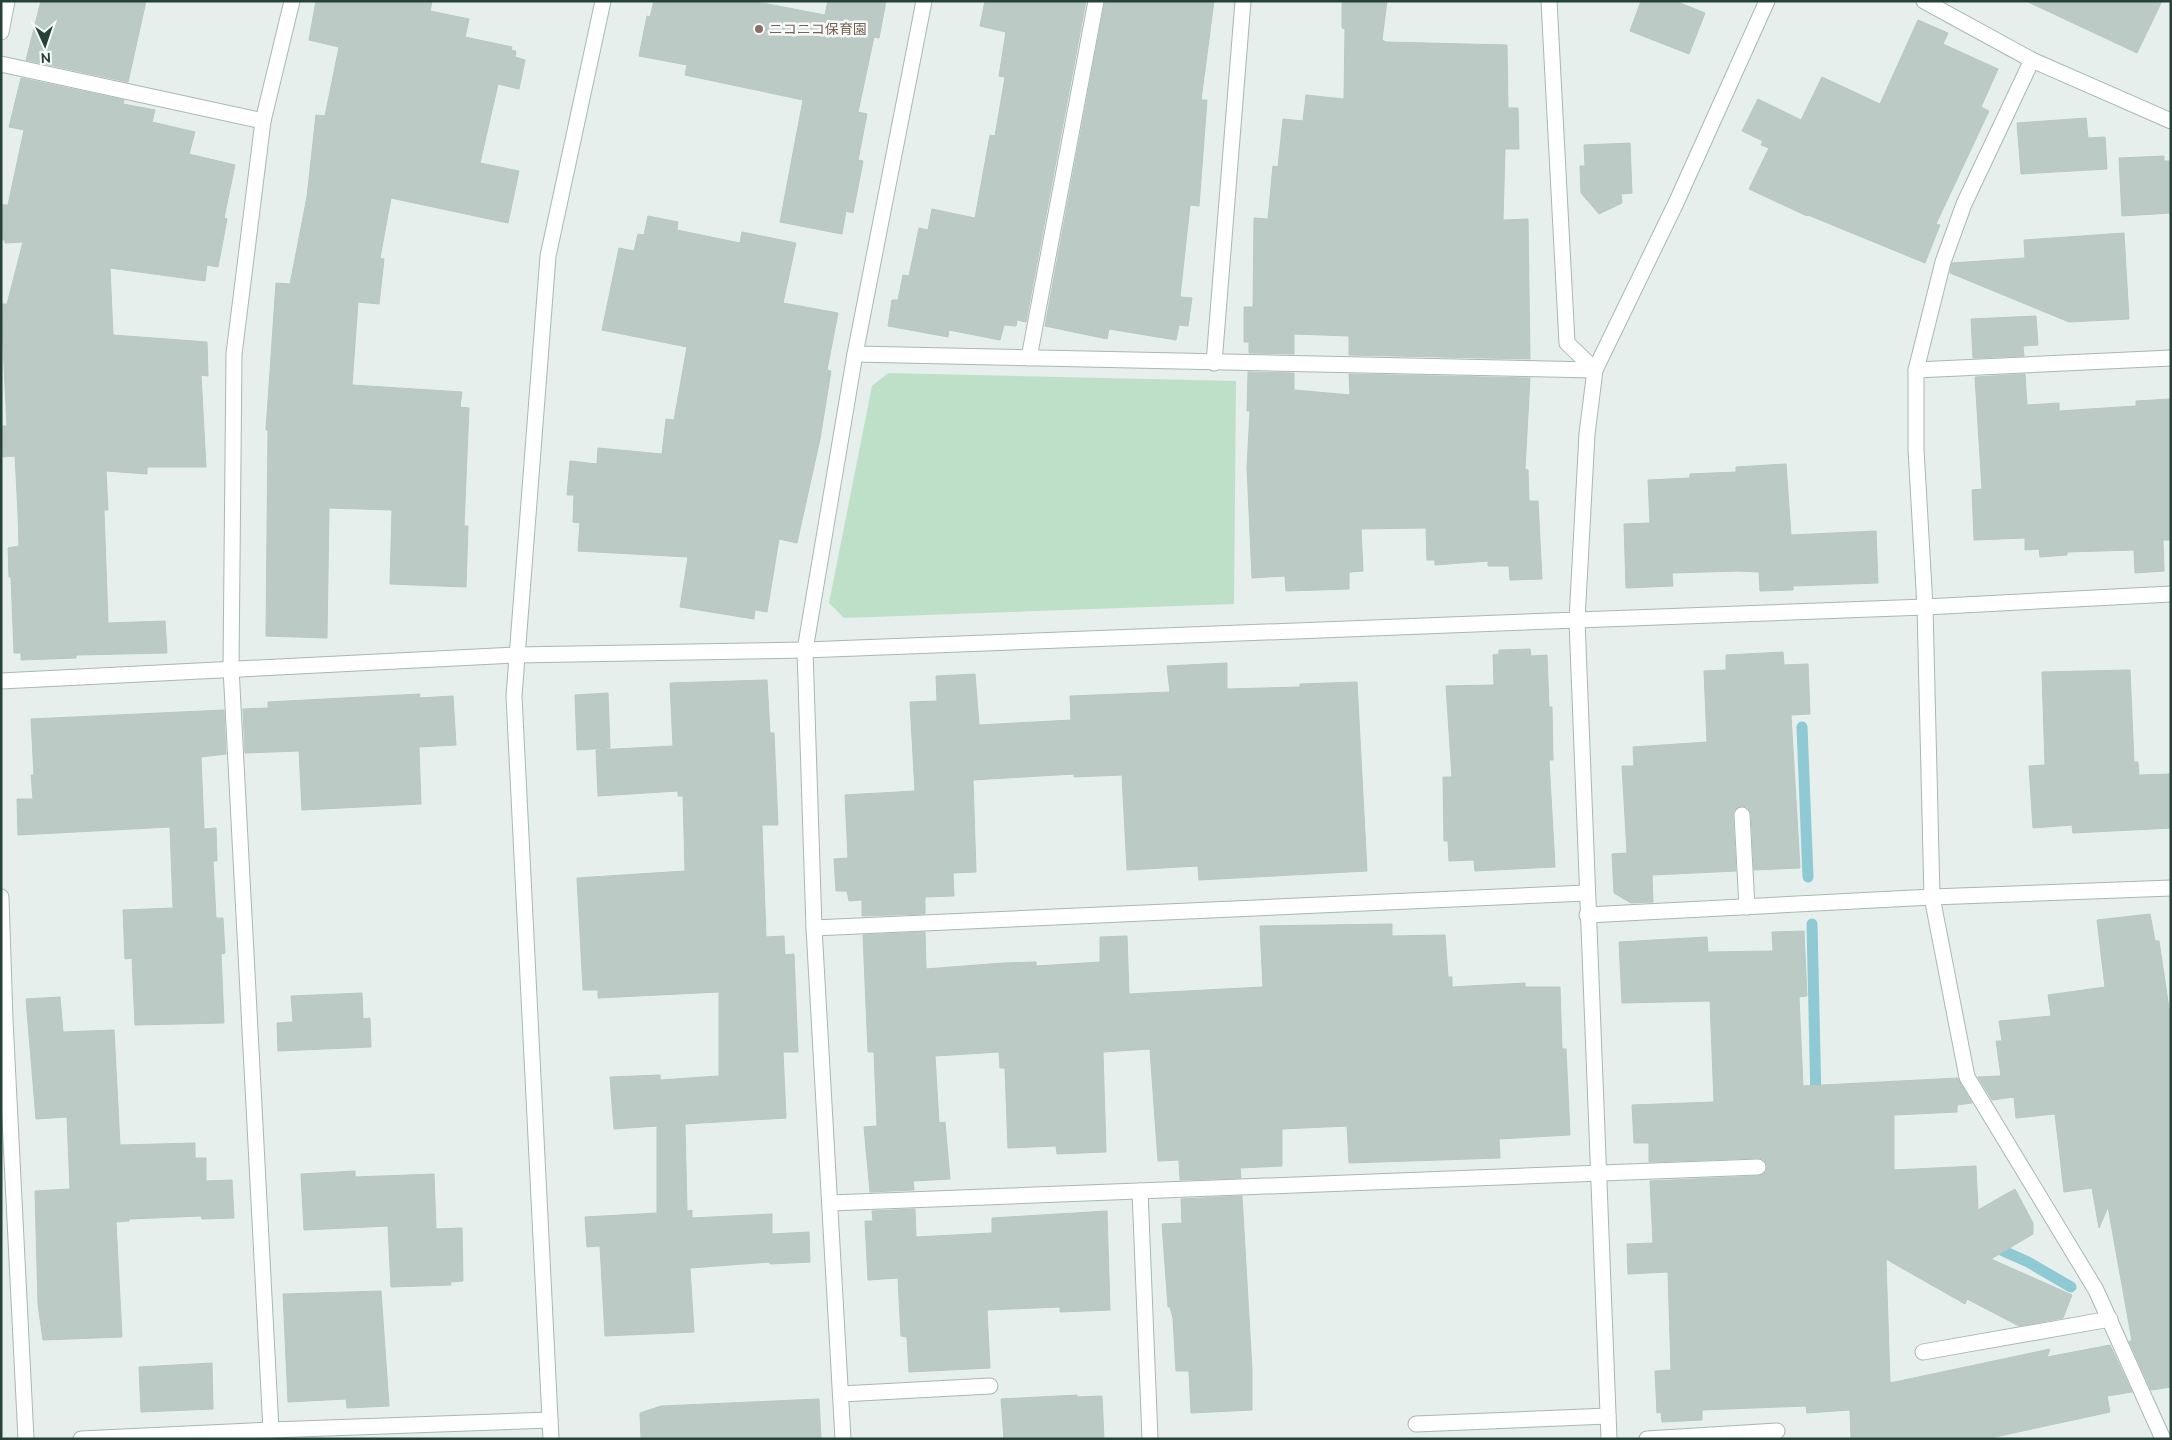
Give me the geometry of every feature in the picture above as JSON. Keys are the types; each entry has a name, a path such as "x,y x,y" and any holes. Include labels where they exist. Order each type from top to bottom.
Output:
{"street":[{"path":"1,32 7,1"},
{"path":"271,1430 230,668 234,354 263,121 292,1"},
{"path":"551,1439 514,696 548,256 603,1"},
{"path":"843,1439 814,928 805,650 855,354 924,1"},
{"path":"1029,358 1096,1"},
{"path":"1214,362 1243,1"},
{"path":"1549,1 1567,343 1595,370"},
{"path":"1609,1439 1586,893 1577,620 1587,434 1595,370 1676,203 1767,1"},
{"path":"1924,1 2032,60 2171,121"},
{"path":"2032,60 1964,204 1943,262 1916,370 1916,449 1925,607 1932,897 1966,1077 2096,1290 2163,1439"},
{"path":"1,64 263,121"},
{"path":"855,354 1595,370"},
{"path":"1916,370 2171,358"},
{"path":"1,680 516,655 805,650 1925,607 2171,594"},
{"path":"1742,815 1746,907"},
{"path":"1587,915 1932,897 2171,888"},
{"path":"814,928 1586,893"},
{"path":"1,897 3,1020 26,1439"},
{"path":"830,1203 1758,1167"},
{"path":"1140,1191 1150,1439"},
{"path":"1924,1352 2110,1320"},
{"path":"841,1394 990,1386"},
{"path":"1416,1424 1608,1416"},
{"path":"81,1439 550,1420"},
{"path":"1647,1439 1777,1431"}],"green space":[{"path":"888,373 1236,381 1234,604 844,618 829,603 872,386"}],"building":[{"path":"41,1 146,1 128,82 26,60"},
{"path":"316,1 432,1 430,11 469,19 465,37 512,47 511,50 516,51 515,57 525,60 519,89 498,84 480,163 519,171 508,223 391,198 380,258 384,259 379,304 358,302 352,385 462,392 460,407 469,408 464,526 468,526 466,587 390,584 392,510 329,508 327,638 266,636 268,430 266,430 276,283 290,284 307,197 316,115 325,116 339,47 309,40"},
{"path":"654,1 752,1 825,15 828,1 886,1 879,38 874,37 858,112 867,114 858,160 863,161 853,213 846,211 842,234 780,222 803,100 685,75 687,65 639,56 647,16 650,17"},
{"path":"985,1 1086,1 1026,322 1017,320 1016,326 1004,325 1000,340 949,330 948,337 888,326 892,300 898,300 903,275 909,276 919,228 928,230 932,209 975,218 990,135 995,136 1005,77 999,76 1006,32 980,26"},
{"path":"1105,1 1214,1 1201,100 1207,100 1199,206 1190,205 1180,297 1192,298 1188,326 1179,325 1176,340 1109,329 1107,339 1045,326"},
{"path":"1342,1 1387,1 1382,40 1386,42 1507,45 1508,108 1518,108 1519,149 1505,149 1503,220 1528,219 1530,359 1349,355 1349,336 1294,334 1294,354 1249,353 1249,342 1244,342 1244,307 1253,307 1254,218 1268,219 1273,166 1278,167 1283,119 1303,121 1306,95 1344,99 1345,29 1342,28"},
{"path":"1641,1 1675,1 1705,13 1689,54 1630,31"},
{"path":"2026,1 2162,1 2137,53"},
{"path":"1918,20 1948,33 1943,44 1998,69 1981,107 1989,111 1936,224 1940,225 1925,263 1807,216 1749,189 1769,148 1761,145 1763,141 1742,131 1758,99 1801,120 1822,77 1880,104"},
{"path":"21,78 124,100 123,104 155,110 152,122 195,132 189,154 235,165 224,218 227,219 218,267 207,265 205,281 110,268 113,335 207,342 208,376 201,375 206,467 147,467 147,474 106,471 108,510 104,510 108,623 165,621 167,653 76,655 76,658 21,660 21,653 14,653 8,548 19,546 18,513 15,456 3,457 1,426 7,426 1,304 7,304 23,242 5,243 5,240 1,240 1,205 8,205 24,130 9,127"},
{"path":"2086,118 2088,138 2105,137 2107,169 2021,174 2017,123"},
{"path":"1630,143 1632,193 1621,194 1622,203 1599,214 1581,193 1580,166 1585,166 1584,145"},
{"path":"2164,156 2164,161 2171,161 2171,213 2122,216 2119,158"},
{"path":"648,216 678,222 677,230 740,243 742,232 796,243 783,303 838,313 827,370 831,371 820,439 797,543 779,539 767,612 755,610 754,619 680,607 688,557 578,551 580,523 573,522 574,495 567,495 570,461 597,464 598,448 662,454 666,419 674,420 687,347 602,330 619,248 634,251 638,234 644,235"},
{"path":"2124,233 2129,319 2069,322 1950,273 1952,263 2025,258 2024,240"},
{"path":"2036,316 2038,345 2023,346 2024,356 1973,358 1971,319"},
{"path":"1248,372 1294,373 1294,390 1350,395 1349,374 1530,378 1525,469 1528,470 1529,501 1538,501 1542,579 1510,580 1509,566 1488,566 1488,561 1435,565 1435,560 1427,560 1426,528 1361,529 1363,571 1349,572 1349,589 1286,591 1285,576 1252,578 1247,467 1250,411 1247,411"},
{"path":"2025,374 2027,405 2059,403 2059,411 2136,406 2136,401 2171,399 2171,540 2163,540 2164,571 2135,573 2134,550 2067,552 2067,555 2040,557 2039,549 2025,550 2025,538 1974,540 1972,490 1982,489 1975,377"},
{"path":"1786,464 1791,535 1876,531 1878,583 1793,586 1793,590 1760,591 1759,572 1738,571 1672,573 1673,586 1626,588 1624,524 1650,523 1648,480 1690,478 1690,474 1736,472 1736,467"},
{"path":"1530,649 1531,656 1547,655 1549,707 1552,707 1553,760 1549,760 1555,867 1475,871 1474,860 1449,861 1448,841 1444,841 1443,777 1452,777 1446,686 1494,685 1493,655 1499,654 1499,650"},
{"path":"1783,652 1784,665 1808,664 1810,714 1791,715 1800,868 1754,870 1751,814 1747,807 1741,806 1734,810 1733,815 1736,871 1652,875 1653,902 1631,903 1614,893 1612,854 1627,853 1622,766 1634,766 1633,747 1707,742 1704,671 1726,670 1726,655"},
{"path":"1227,663 1227,689 1300,687 1300,684 1357,682 1367,871 1199,880 1198,866 1127,870 1122,775 1074,777 1074,774 973,780 976,872 953,873 954,896 925,897 925,914 862,916 862,900 849,901 847,891 836,891 834,859 848,858 845,795 915,791 910,702 937,701 936,676 975,674 979,725 1071,720 1070,696 1170,692 1167,666"},
{"path":"2130,670 2134,762 2138,762 2139,775 2171,774 2171,828 2073,833 2072,825 2033,828 2029,766 2045,765 2042,672"},
{"path":"767,680 770,733 774,733 778,825 762,825 766,937 784,936 785,955 794,954 798,1052 783,1052 786,1118 685,1124 687,1211 692,1210 692,1218 772,1214 772,1234 809,1232 810,1262 770,1264 770,1262 690,1268 694,1332 605,1336 600,1246 587,1247 585,1217 657,1213 657,1126 614,1129 610,1077 660,1075 660,1080 719,1076 719,992 598,998 598,990 583,990 577,878 685,871 683,796 678,796 678,791 598,796 596,750 673,746 670,683"},
{"path":"608,693 610,748 577,750 575,695"},
{"path":"420,694 419,698 453,696 456,745 419,747 421,804 302,810 299,751 245,753 243,709 268,708 268,702"},
{"path":"224,710 226,754 201,757 204,829 216,828 217,861 213,861 216,918 223,918 225,953 221,954 224,1023 135,1025 132,958 125,959 123,910 173,908 170,827 18,835 17,799 33,799 31,775 34,775 31,719"},
{"path":"2150,914 2155,941 2159,941 2171,1022 2171,1387 2151,1390 2129,1341 2132,1341 2108,1207 2099,1228 2092,1188 2064,1192 2055,1114 2016,1118 2014,1097 1992,1100 1978,1077 2001,1076 1996,1041 2002,1041 1999,1021 2051,1016 2048,995 2105,987 2097,920"},
{"path":"1392,924 1392,936 1445,935 1448,977 1452,977 1452,987 1525,983 1525,987 1560,987 1562,1049 1566,1049 1570,1135 1499,1139 1500,1158 1349,1163 1347,1126 1282,1129 1282,1166 1240,1168 1241,1178 1180,1180 1179,1160 1158,1161 1150,1049 1103,1052 1106,1152 1057,1154 1056,1146 1008,1148 1005,1068 1000,1068 999,1052 935,1056 939,1123 945,1122 950,1179 913,1181 914,1190 870,1192 864,1127 877,1126 874,1052 868,1052 863,935 925,932 926,969 1003,963 1036,962 1036,966 1100,962 1100,937 1127,936 1129,994 1263,987 1260,926"},
{"path":"1804,931 1807,996 1799,997 1803,1086 1958,1078 1972,1103 1957,1105 1957,1112 1894,1115 1894,1170 1976,1166 1978,1210 2015,1189 2033,1223 2033,1234 1991,1259 2072,1295 2063,1318 2019,1326 1967,1299 1965,1304 1886,1259 1890,1383 2050,1349 2047,1357 2110,1345 2132,1392 2107,1396 2110,1412 1986,1439 1851,1439 1850,1410 1807,1413 1806,1406 1702,1410 1702,1420 1662,1422 1661,1412 1657,1413 1655,1371 1671,1370 1668,1272 1628,1274 1627,1244 1653,1243 1650,1181 1758,1176 1766,1172 1767,1166 1763,1159 1758,1158 1649,1162 1649,1143 1634,1143 1632,1105 1714,1102 1710,1001 1622,1003 1619,942 1707,937 1708,952 1773,951 1772,932"},
{"path":"362,993 363,1019 370,1018 371,1047 278,1051 277,1023 293,1022 291,996"},
{"path":"60,997 63,1032 114,1030 120,1145 195,1143 195,1158 206,1158 206,1181 232,1180 234,1218 202,1219 201,1216 129,1219 129,1221 116,1222 122,1337 43,1340 38,1304 35,1191 70,1189 67,1117 36,1119 26,999"},
{"path":"355,1171 355,1177 434,1174 436,1229 462,1228 463,1281 450,1282 451,1285 391,1287 388,1226 304,1230 301,1174"},
{"path":"1242,1196 1252,1369 1252,1410 1191,1413 1189,1371 1176,1371 1173,1318 1170,1307 1168,1307 1162,1224 1182,1223 1181,1199"},
{"path":"915,1209 916,1237 992,1233 992,1218 1107,1211 1110,1310 1060,1312 1060,1307 987,1310 990,1368 909,1372 907,1337 901,1336 898,1278 868,1280 865,1221 873,1221 872,1211"},
{"path":"381,1291 389,1406 347,1408 346,1399 288,1402 283,1294"},
{"path":"212,1363 213,1409 141,1412 139,1367"},
{"path":"1077,1395 1077,1397 1102,1396 1104,1439 1004,1439 1001,1399"},
{"path":"819,1399 821,1439 641,1439 640,1413 661,1406"}],"waterway":[{"path":"1802,727 1808,877"},
{"path":"1812,924 1816,1100"},
{"path":"1990,1245 2028,1262 2071,1287"}],"place":[{"name":"ニコニコ保育園","path":"759,29"}]}
